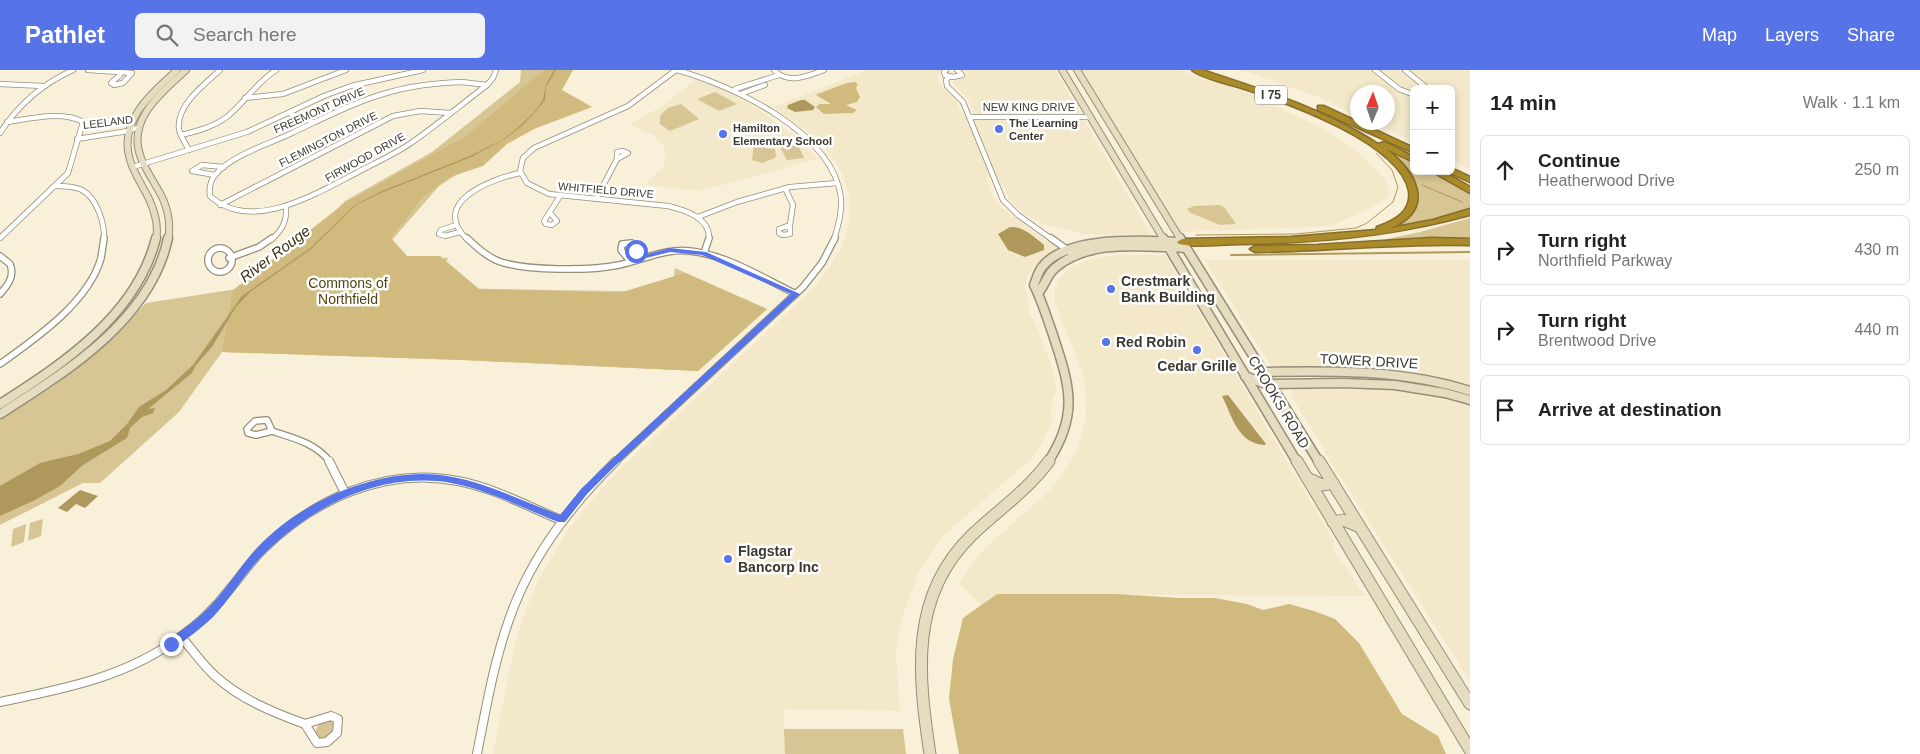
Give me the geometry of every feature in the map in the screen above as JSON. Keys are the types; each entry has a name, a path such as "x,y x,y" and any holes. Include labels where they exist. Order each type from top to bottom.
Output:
{"highway":[{"name":"I 75","path":"1195,70 1267,94 1320,115 1410,158"},
{"name":"I 75","path":"1216,70 1307,102 1410,149"},
{"path":"1310,240 1366,232 1393,224 1408,212 1413,204 1414,196 1411,180 1391,157 1366,140 1320,115"},
{"path":"1455,172 1470,180"},
{"path":"1442,175 1470,190"},
{"path":"1184,245 1353,237 1393,232 1470,214"},
{"path":"1287,249 1417,231 1470,214"},
{"path":"1184,245 1287,249 1432,240 1470,242"}],"main road":[{"path":"0,404 53,368 96,334 122,306 145,272 155,246 157,224 153,208 133,167 127,148 128,129 144,102 178,70"},
{"path":"0,414 54,379 110,332 137,303 153,280 169,243 170,221 166,206 144,163 137,142 139,127 153,102 186,70"},
{"name":"CROOKS ROAD","path":"1062,70 1470,750"},
{"name":"CROOKS ROAD","path":"1077,70 1470,704"},
{"path":"1080,100 1087,102 1095,101"},
{"path":"1090,116 1105,117"},
{"path":"1107,144 1114,147 1123,147"},
{"path":"1115,158 1132,160"},
{"path":"930,754 922,694 920,660 923,626 932,595 946,566 962,544 1030,483 1047,465 1058,446 1067,421 1070,400 1066,372 1034,285 1039,271 1050,259 1068,250 1100,242 1184,245"},
{"path":"1038,293 1057,266 1076,256 1111,248 1167,245"},
{"path":"1039,271 1050,274"},
{"path":"1188,281 1198,280 1209,284"},
{"name":"TOWER DRIVE","path":"1264,372 1350,372 1412,375 1470,391"},
{"path":"1335,372 1339,379 1336,384"},
{"path":"1350,372 1348,378 1353,384"},
{"name":"TOWER DRIVE","path":"1245,376 1258,382 1271,384 1410,386 1439,391 1470,400"},
{"path":"1307,478 1322,484 1333,483"},
{"path":"1333,522 1343,520 1360,527"}],"street":[{"path":"0,133 7,122 26,101 44,86 73,70"},
{"path":"88,70 120,72 132,74 122,84 111,85 120,75 120,72"},
{"path":"189,150 181,135 180,119 184,108 220,70"},
{"path":"181,135 208,128 223,120 246,98 262,79 276,70"},
{"path":"246,98 283,94 346,70"},
{"path":"133,167 247,132 351,86 422,70"},
{"name":"FIRWOOD DRIVE","path":"220,205 246,211 265,211 286,207 310,198 410,144 487,85 494,78 496,70"},
{"path":"477,754 499,654 514,606 537,557 561,520 605,470 796,294 818,270 837,236 842,208 838,183 825,158 811,141 777,115 734,89 709,79 677,70 628,106 534,148 522,160 520,173 492,180 473,190 458,208 454,218 460,232 492,258 510,264 598,267 630,262 670,250 704,253 796,294"},
{"path":"774,70 781,76"},
{"path":"734,89 781,76 804,77 824,70"},
{"path":"946,70 944,73 949,77 962,75 957,70"},
{"path":"1375,70 1399,89 1410,93"},
{"path":"1405,70 1423,85"},
{"path":"743,94 760,86 775,82 781,76"},
{"path":"949,77 946,80 947,84 961,98 969,117"},
{"name":"FREEMONT DRIVE","path":"224,167 202,165 192,171 215,175 224,167 313,122 366,99 413,86 461,81 487,85"},
{"path":"0,84 44,86"},
{"name":"FLEMINGTON DRIVE","path":"220,205 393,116 420,110 451,113"},
{"path":"289,113 313,122"},
{"name":"NEW KING DRIVE","path":"1076,256 1018,215 1003,200 969,117 1090,116"},
{"path":"0,238 71,170 83,122 79,118 53,118 7,122"},
{"name":"LEELAND","path":"78,137 139,127"},
{"path":"596,199 617,159"},
{"name":"WHITFIELD DRIVE","path":"520,173 523,180 533,188 560,196 668,206 686,210 698,217"},
{"path":"215,175 209,185 208,192 212,199 220,205"},
{"path":"704,253 708,246 709,235 706,225 698,217 737,202 785,188 838,183"},
{"path":"0,364 48,328 69,307 89,283 101,259 105,242 104,228 92,198 88,193 77,188 55,186"},
{"path":"785,188 794,204 790,225"},
{"path":"550,213 560,196"},
{"path":"229,258 256,248 273,238 286,222 288,213 286,207"},
{"path":"456,226 441,230 439,234 445,236 460,232"},
{"path":"630,262 621,250 622,244 632,244 642,257"},
{"path":"215,248 226,250 229,258 232,265 230,269 216,273 212,270 209,253 215,248"},
{"path":"0,256 10,262 13,270 10,281 0,294"},
{"path":"272,432 308,443 323,452 332,463 345,493"},
{"path":"0,702 73,687 105,678 145,660 181,637 209,614 252,560 270,541 302,516 345,493 393,480 424,477 443,478 476,486 561,520"},
{"path":"181,637 213,674 235,692 268,710 305,724"}],"shaded area":[{"path":"554,70 556,70 546,87 545,100 523,125 505,139 471,157 383,192 356,205 311,249 250,292 236,307 212,347 196,365 192,373 148,409 155,408 153,413 142,417 130,428 127,438 83,465 60,486 0,516 0,486 40,463 78,454 110,441 127,424 139,407 166,390 193,365 242,296 309,249 355,205 382,191 470,156 504,139 535,111 543,100 546,85"},
{"path":"868,70 941,70 938,77 939,83 956,100 962,114 974,114 968,99 952,82 965,76 966,72 963,70 1055,70 1151,235 1084,234 1044,224 1024,214 1011,202 998,177 986,177 993,197 1001,207 1057,248 1033,267 1025,287 1028,310 1050,362 1055,381 1056,392 1053,396 1052,421 1038,451 1031,459 944,535 918,574 901,621 896,652 900,711 784,709 785,754 493,754 515,644 527,607 540,577 569,529 617,472 817,285 840,251 847,233 850,209 849,194 843,175 834,159 818,140 773,107"},
{"path":"1081,70 1179,70 1245,91 1323,129 1354,149 1380,173 1390,193 1383,201 1332,226 1180,232"},
{"path":"1242,70 1470,70 1470,169 1455,162 1455,85 1410,85 1410,140 1388,130 1395,130 1395,85 1350,85 1350,112 1318,97"},
{"name":"Hamilton Elementary School","path":"696,79 730,92 757,108 798,138 817,159 701,191 644,185 664,167 665,148 654,135 629,125 664,105"},
{"path":"805,100 815,107 813,110 795,112 787,108 788,105"},
{"path":"1010,227 1019,228 1028,233 1044,245 1044,250 1025,257 1008,250 998,234"},
{"path":"1118,255 1165,255 1334,541 1335,554 1345,565 1359,588 1367,596 997,594 981,605 959,583 983,550 1048,492 1077,452 1086,417 1085,386 1081,368 1055,304 1055,288 1058,280 1070,267 1094,258"},
{"path":"1205,260 1470,260 1470,386 1400,367 1354,369 1275,367 1269,363"},
{"path":"1291,389 1403,390 1433,394 1470,406 1470,681 1326,454 1292,397"},
{"path":"1228,395 1265,445 1248,440 1237,428 1222,396"},
{"path":"80,490 98,496 85,508 76,504 67,512 58,508"}],"green space":[{"name":"Commons of Northfield","path":"521,70 567,70 505,143 439,186 392,240 406,257 448,258 435,288 672,292 675,268 767,309 698,371 463,360 222,352 179,412 100,483 83,483 0,525 0,420 49,389 83,364 125,326 146,303 237,289 308,238 345,201 432,152 520,82"},
{"name":"Commons of Northfield","path":"544,70 573,70 562,90 592,107 534,129 507,144 483,166 450,177 423,197 391,238 407,256 440,256 479,289 619,293 685,273 767,309 698,371 463,360 222,352 233,290 345,203 466,136"},
{"path":"855,82 858,84 856,88 860,97 857,102 846,105 857,110 853,113 824,114 816,107 820,104 831,104 817,94"},
{"path":"715,92 737,104 719,111 697,99"},
{"path":"681,104 699,119 670,131 660,124 660,116 668,108"},
{"path":"759,142 764,144 765,148 775,149 776,157 763,163 752,160 754,144"},
{"path":"1377,144 1410,162 1410,175 1435,175 1470,194 1470,209 1426,221 1387,228 1409,215 1416,205 1417,192"},
{"path":"798,145 804,158 787,160 780,147"},
{"path":"1219,205 1224,207 1236,224 1220,225 1191,213 1187,209 1194,206"},
{"path":"1470,218 1470,240 1430,238 1389,241 1387,239 1420,232"},
{"path":"43,519 41,536 28,541 30,523"},
{"path":"26,524 24,542 11,547 13,529"},
{"path":"997,594 1116,594 1215,598 1247,604 1263,610 1289,604 1314,611 1335,619 1359,643 1402,714 1438,736 1446,754 959,754 949,699 953,659 963,618"},
{"path":"325,720 334,721 335,730 331,735 321,739 316,736 316,728"},
{"path":"784,729 903,729 906,754 785,754"}],"waterway":[{"path":"1196,235 1295,234 1356,228 1367,223 1393,202 1398,187 1392,170 1376,153"},
{"path":"1422,185 1462,202"},
{"path":"1231,255 1470,252"}],"place":[{"name":"The Learning Center","path":"999,129"},
{"name":"Hamilton Elementary School","path":"723,134"},
{"name":"Crestmark Bank Building","path":"1111,289"},
{"name":"Red Robin","path":"1106,342"},
{"name":"Cedar Grille","path":"1197,350"},
{"name":"Flagstar Bancorp Inc","path":"728,559"}],"route":[{"path":"171,644 209,614 227,594 260,550 286,527 325,502 345,493 381,482 406,478 424,477 452,480 476,486 561,520 584,492 610,466 796,294 704,253 670,250 642,257 636,251"}],"water label":[{"name":"River Rouge","path":"275,254"}]}
